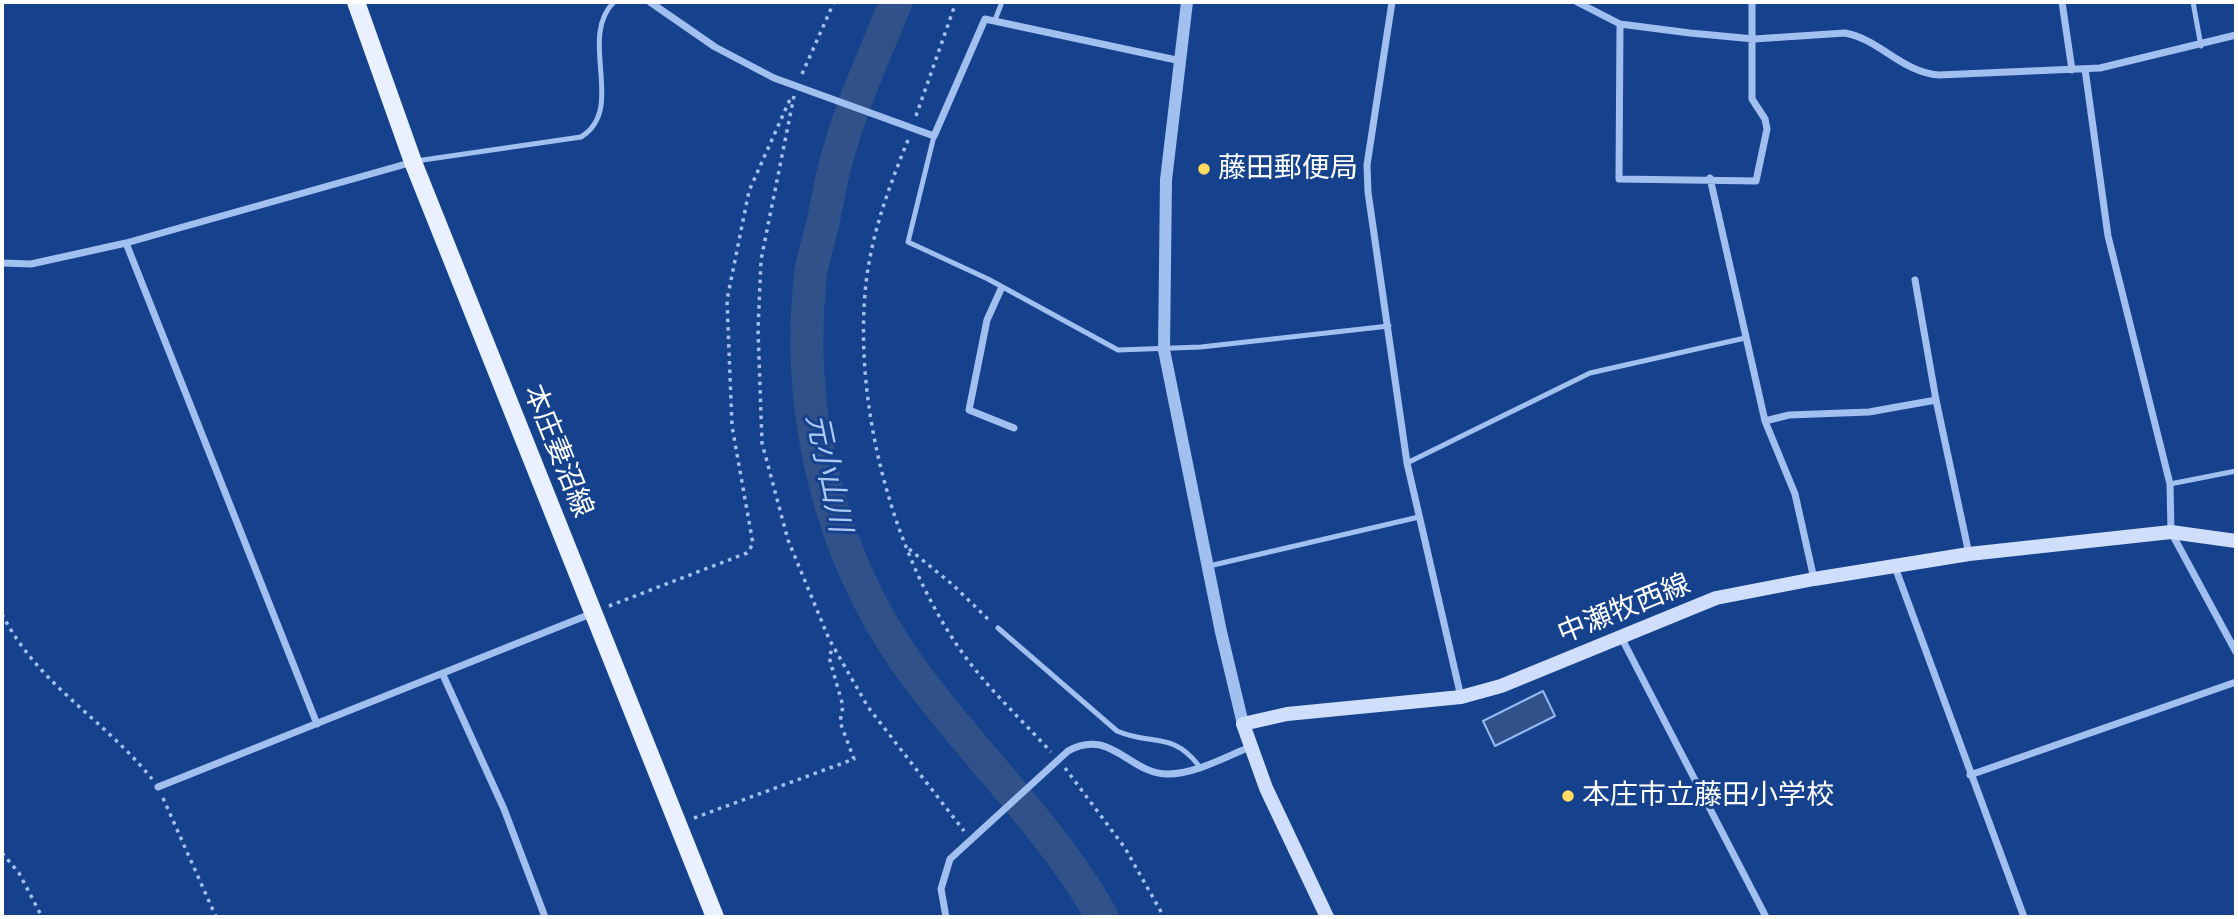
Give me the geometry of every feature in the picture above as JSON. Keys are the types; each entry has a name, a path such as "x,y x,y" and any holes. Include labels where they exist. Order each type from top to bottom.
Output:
{"main road":[{"name":"本庄妻沼線","path":"356,2 413,162 715,917"},
{"name":"中瀬牧西線","path":"1243,724 1287,714 1461,697 1501,686 1716,598 1815,579 1969,554 2171,532 2236,541"},
{"path":"1243,724 1250,747 1327,917"}],"street":[{"path":"650,2 715,47 806,92 934,136 985,19 1181,61"},
{"path":"1187,2 1166,180 1164,350 1243,724"},
{"path":"1392,2 1367,165 1372,228 1389,326 1407,463 1461,697"},
{"path":"1577,2 1620,24 1754,39 1845,33 1858,35 1926,74 2085,69 2201,46 2236,35"},
{"path":"1620,24 1619,179 1710,178 1756,181 1767,130 1765,119 1752,99 1752,2"},
{"path":"2062,2 2072,70"},
{"path":"2085,69 2108,236 2170,484 2171,532 2236,652"},
{"path":"2,263 31,264 126,243 413,162"},
{"path":"1710,178 1765,421 1798,503 1815,579"},
{"path":"126,243 317,724"},
{"path":"1915,280 1936,400 1969,554"},
{"path":"1001,289 988,320 969,410 1014,428"},
{"path":"1765,421 1789,415 1869,412 1936,400"},
{"path":"1895,566 2024,917"},
{"path":"158,788 594,612"},
{"path":"1621,637 1766,917"},
{"path":"443,675 504,810 545,917"},
{"path":"1970,775 2236,682"},
{"path":"946,917 941,889 943,872 950,859 1051,763 1079,744 1109,746 1143,768 1165,774 1199,766 1250,747"}],"lane":[{"path":"413,162 581,137 590,131 600,117 601,19 614,2"},
{"path":"995,20 1002,2"},
{"path":"2193,2 2201,46"},
{"path":"934,136 908,242 1118,350 1164,350 1389,326"},
{"path":"1407,463 1590,373 1745,338"},
{"path":"2170,484 2236,471"},
{"path":"1209,566 1419,517"},
{"path":"998,628 1117,731 1129,736 1174,743 1188,752 1199,766"}],"path":[{"path":"594,612 747,553 753,544 732,426 727,300 749,191 834,2"},
{"path":"917,116 956,2"},
{"path":"796,87 761,260 758,330 762,443 788,540 813,608 833,647 868,707 972,837"},
{"path":"912,130 880,215 866,285 865,350 870,404 881,468 907,547 930,599 960,648 1001,702 1047,747"},
{"path":"907,547 998,628"},
{"path":"2,614 15,640 34,666 136,759 158,788 216,917"},
{"path":"679,824 854,759 839,722 843,706 829,657 833,647"},
{"path":"1069,771 1125,848 1164,917"},
{"path":"2,853 19,873 42,917"}],"water":[{"path":"1543,691 1555,716 1495,746 1483,721"}],"waterway":[{"name":"元小山川","path":"896,2 844,136 833,172 811,272 807,330 808,381 814,432 825,482 839,530 858,578 881,623 932,697 1060,852 1102,917"}],"place":[{"name":"藤田郵便局","path":"1204,169"},
{"name":"本庄市立藤田小学校","path":"1568,796"}]}
